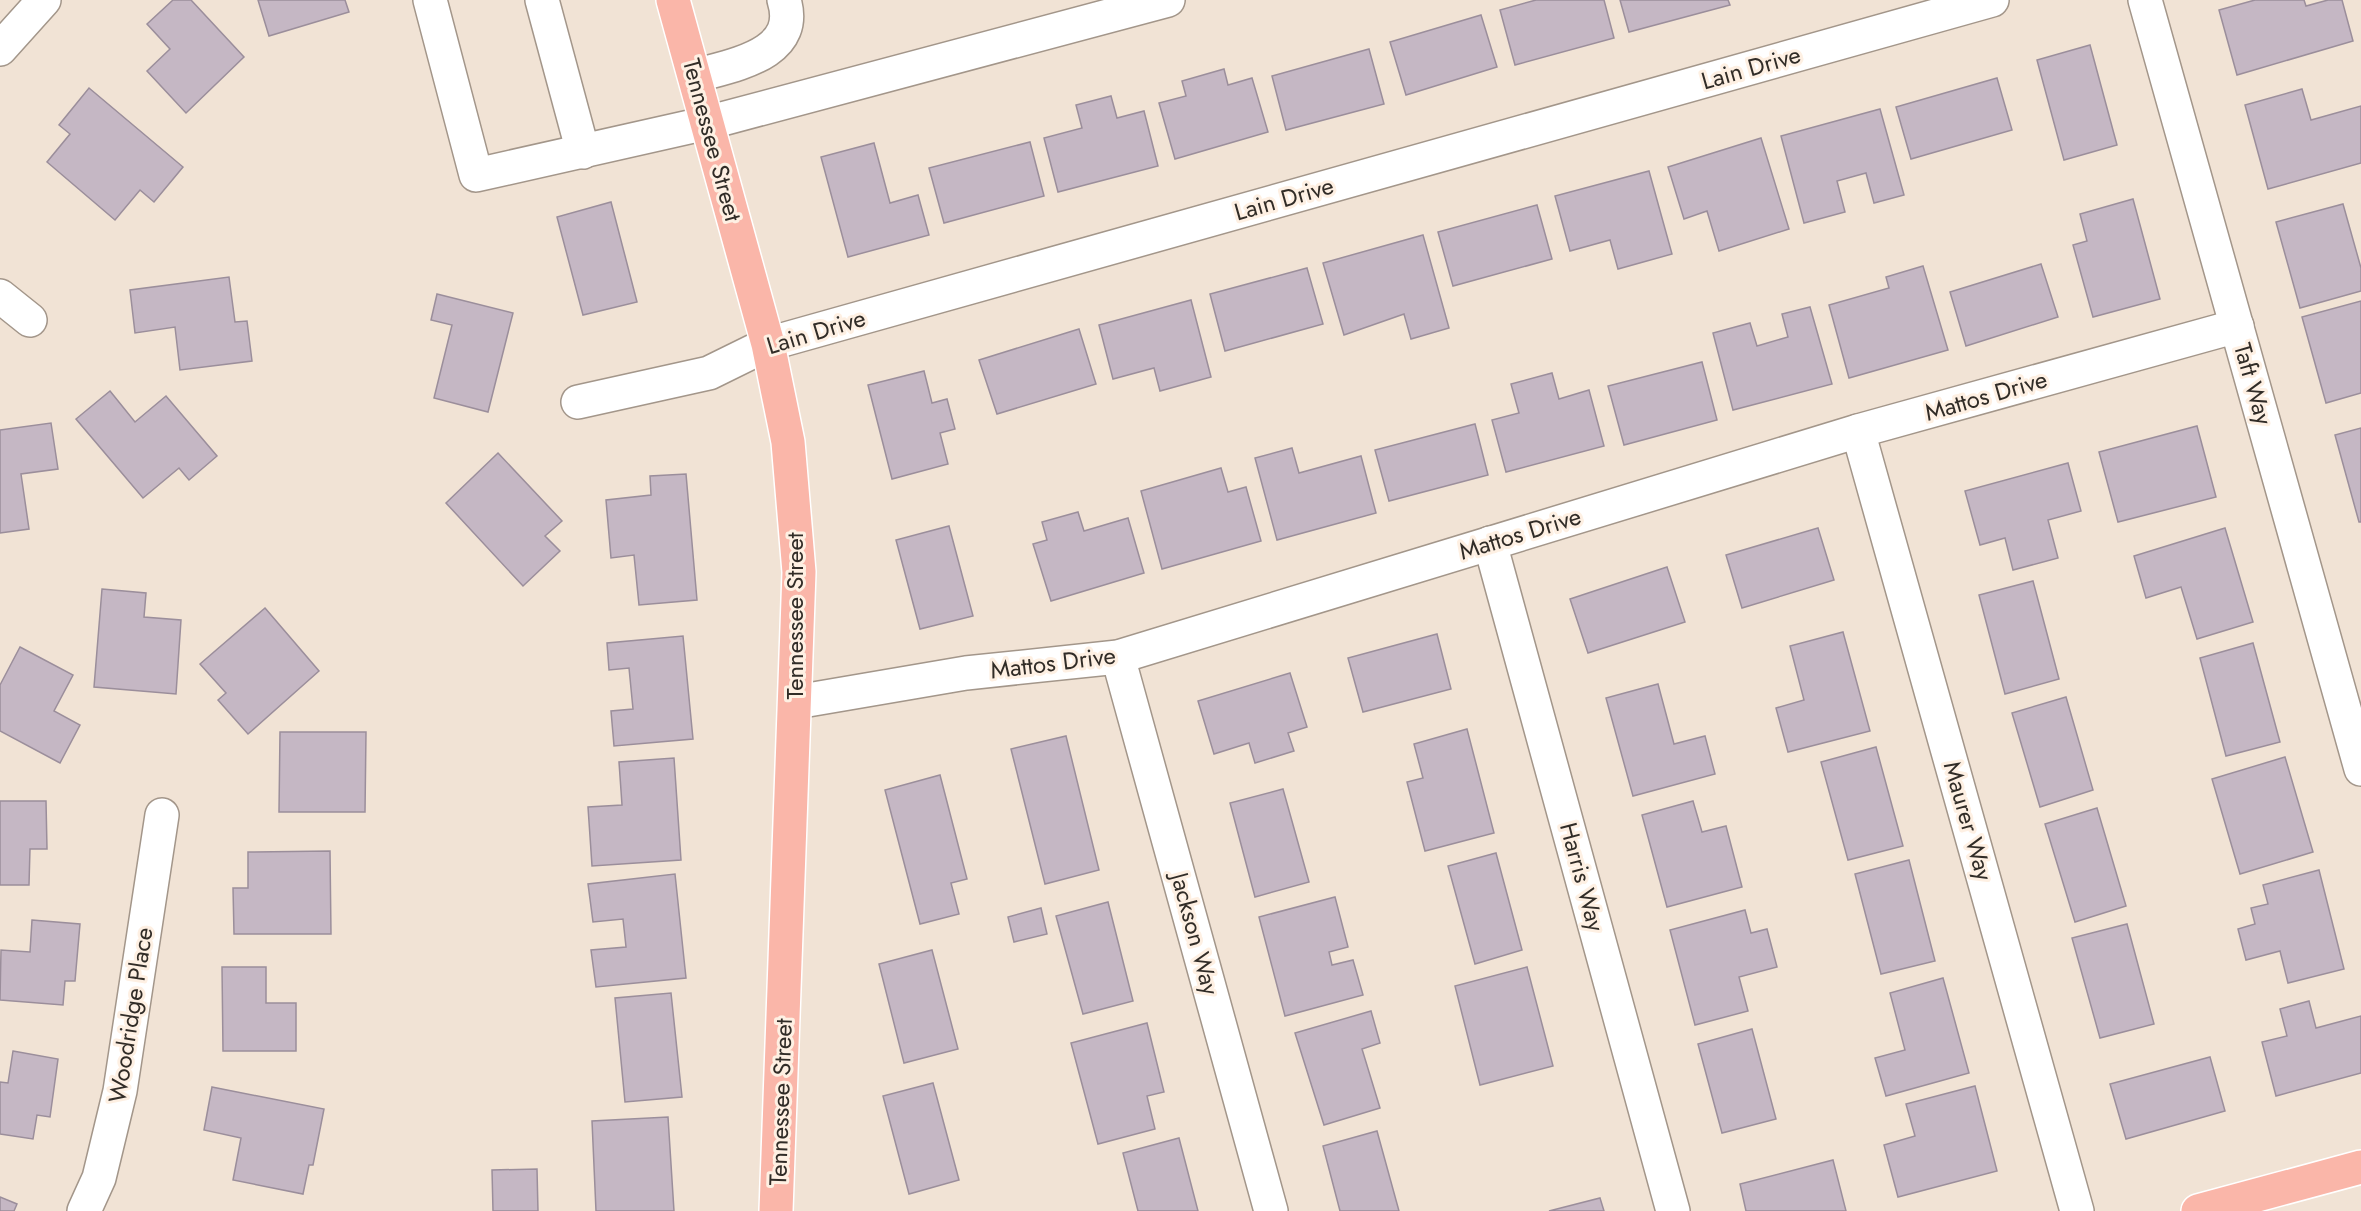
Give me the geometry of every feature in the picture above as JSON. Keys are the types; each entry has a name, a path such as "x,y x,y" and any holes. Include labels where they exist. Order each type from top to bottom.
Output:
{"main road":[{"name":"Tennessee Street","path":"673,0 768,344 788,442 800,572 776,1211"},
{"path":"2198,1211 2361,1167"}],"street":[{"path":"0,49 44,0"},
{"path":"430,0 476,175 707,123 1168,0"},
{"path":"542,0 583,152"},
{"path":"695,76 759,58 782,36 787,10 784,0"},
{"name":"Lain Drive","path":"578,402 709,373 768,344 1992,0"},
{"name":"Taft Way","path":"2145,0 2361,769"},
{"path":"0,296 30,320"},
{"name":"Mattos Drive","path":"796,702 966,673 1118,657 1858,431 2237,326"},
{"name":"Maurer Way","path":"1858,431 2077,1211"},
{"name":"Harris Way","path":"1490,543 1673,1211"},
{"name":"Jackson Way","path":"1118,657 1271,1211"},
{"name":"Woodridge Place","path":"84,1211 99,1178 120,1090 162,815"}],"building":[{"path":"173,0 191,0 244,57 186,113 147,71 170,49 147,24"},
{"path":"258,0 345,0 349,12 269,36"},
{"path":"1536,0 1604,0 1614,38 1515,65 1500,10"},
{"path":"1620,0 1728,0 1730,5 1629,32"},
{"path":"2255,0 2304,0 2306,6 2328,0 2342,0 2353,41 2237,75 2219,10"},
{"path":"1481,15 1497,67 1406,95 1390,42"},
{"path":"2090,45 2117,145 2064,160 2037,60"},
{"path":"1369,49 1384,104 1286,130 1272,76"},
{"path":"1224,69 1228,85 1252,78 1268,132 1175,159 1159,103 1186,96 1182,81"},
{"path":"1997,78 2012,130 1911,159 1896,107"},
{"path":"89,88 183,167 154,202 140,190 115,220 47,162 70,134 59,125"},
{"path":"2302,89 2311,120 2361,106 2361,163 2268,189 2245,105"},
{"path":"1111,96 1117,118 1144,111 1158,166 1058,192 1044,138 1082,128 1076,105"},
{"path":"1880,109 1904,195 1874,203 1866,173 1837,181 1845,212 1804,223 1781,136"},
{"path":"1761,138 1789,229 1719,251 1707,211 1684,219 1668,167"},
{"path":"1030,142 1044,196 944,223 929,168"},
{"path":"874,143 890,203 918,195 929,235 848,257 821,157"},
{"path":"1649,171 1672,254 1618,269 1610,240 1570,251 1555,196"},
{"path":"2133,199 2160,299 2093,317 2073,245 2087,241 2080,214"},
{"path":"611,202 637,302 583,315 557,217"},
{"path":"2343,204 2361,268 2361,291 2300,308 2276,222"},
{"path":"1537,205 1552,259 1453,286 1438,232"},
{"path":"1423,235 1449,328 1411,339 1404,314 1344,335 1323,263"},
{"path":"2041,264 2058,317 1966,346 1950,292"},
{"path":"1923,266 1948,350 1849,378 1829,305 1889,288 1886,277"},
{"path":"1307,268 1323,324 1225,351 1210,294"},
{"path":"229,277 235,322 247,321 252,361 180,370 175,327 135,333 130,290"},
{"path":"437,294 513,313 488,412 434,398 452,325 431,320"},
{"path":"1191,300 1211,377 1160,391 1154,368 1113,379 1099,325"},
{"path":"2361,301 2361,393 2326,403 2302,317"},
{"path":"1810,307 1832,384 1733,410 1713,333 1750,323 1757,346 1788,337 1782,314"},
{"path":"1079,329 1096,384 997,414 979,360"},
{"path":"1702,362 1717,420 1624,445 1608,386"},
{"path":"924,371 932,403 947,399 955,429 940,433 948,464 892,479 868,385"},
{"path":"1552,373 1559,399 1589,390 1604,446 1506,472 1492,420 1519,413 1511,384"},
{"path":"110,391 135,422 166,396 217,456 189,480 179,468 143,498 76,419"},
{"path":"51,423 58,469 21,474 29,529 0,533 0,430"},
{"path":"1475,424 1488,475 1389,501 1375,450"},
{"path":"2197,426 2216,497 2118,522 2099,452"},
{"path":"2361,428 2361,522 2359,522 2335,435"},
{"path":"1292,448 1299,473 1361,456 1376,513 1277,540 1255,458"},
{"path":"498,453 562,521 545,536 560,551 523,586 446,503"},
{"path":"2068,463 2081,511 2048,520 2058,558 2013,570 2005,538 1980,545 1965,491"},
{"path":"1221,468 1228,492 1246,487 1261,541 1162,569 1141,491"},
{"path":"686,474 697,600 639,605 634,555 611,558 606,500 651,495 650,476"},
{"path":"1078,512 1084,531 1128,518 1144,573 1051,601 1033,544 1047,540 1042,522"},
{"path":"949,526 973,616 920,629 896,540"},
{"path":"1818,528 1834,580 1742,608 1726,555"},
{"path":"2225,528 2253,622 2197,639 2181,587 2146,598 2134,556"},
{"path":"1667,567 1685,622 1588,653 1570,599"},
{"path":"2033,581 2059,679 2005,694 1979,595"},
{"path":"102,589 146,593 144,617 181,620 176,694 94,687"},
{"path":"265,608 319,671 248,734 218,700 226,693 200,664"},
{"path":"1843,632 1870,731 1788,752 1776,708 1804,700 1790,646"},
{"path":"1437,634 1451,689 1363,712 1348,658"},
{"path":"683,636 693,739 614,746 611,711 633,709 629,668 609,670 607,643"},
{"path":"2253,643 2280,742 2226,756 2200,658"},
{"path":"20,647 73,675 54,711 80,725 60,763 0,731 0,685"},
{"path":"1290,673 1307,727 1288,733 1294,751 1255,763 1249,743 1214,754 1198,701"},
{"path":"1658,684 1674,744 1705,736 1715,774 1633,796 1606,698"},
{"path":"2066,697 2093,790 2040,807 2012,713"},
{"path":"1467,729 1494,833 1425,851 1407,782 1423,778 1414,744"},
{"path":"280,732 366,732 365,812 279,812"},
{"path":"1066,736 1099,870 1045,884 1011,749"},
{"path":"1876,747 1903,846 1848,860 1821,762"},
{"path":"2285,757 2313,852 2240,874 2212,779"},
{"path":"674,758 681,860 592,866 588,807 622,805 619,762"},
{"path":"940,775 967,879 951,883 959,914 920,924 885,790"},
{"path":"1283,789 1309,882 1255,897 1230,803"},
{"path":"0,801 46,801 47,849 30,849 29,885 0,885"},
{"path":"1693,801 1702,832 1726,826 1742,887 1667,907 1642,815"},
{"path":"2097,808 2126,906 2075,922 2045,824"},
{"path":"330,851 331,934 234,934 233,888 248,888 248,852"},
{"path":"1496,853 1522,950 1475,964 1448,866"},
{"path":"1909,860 1935,961 1881,974 1855,874"},
{"path":"2319,870 2344,969 2288,983 2280,951 2246,960 2238,929 2255,924 2251,908 2268,904 2263,885"},
{"path":"675,874 686,978 596,987 591,950 626,947 623,919 593,922 588,884"},
{"path":"1335,897 1348,947 1329,952 1332,965 1353,960 1363,995 1285,1016 1259,917"},
{"path":"1108,902 1133,1001 1083,1014 1056,916"},
{"path":"1041,908 1047,934 1014,942 1008,917"},
{"path":"1745,910 1751,933 1767,929 1777,967 1739,977 1748,1011 1695,1025 1670,930"},
{"path":"32,920 80,924 75,981 65,981 63,1005 0,1000 1,950 30,952"},
{"path":"2127,924 2154,1024 2100,1038 2072,938"},
{"path":"932,950 958,1049 904,1063 879,964"},
{"path":"222,967 266,967 266,1003 296,1003 296,1051 223,1051"},
{"path":"1527,967 1553,1066 1480,1085 1455,986"},
{"path":"1943,978 1969,1073 1886,1096 1875,1058 1905,1050 1890,993"},
{"path":"671,993 682,1097 625,1102 615,998"},
{"path":"2309,1001 2316,1028 2361,1016 2361,1073 2276,1096 2262,1042 2287,1036 2280,1009"},
{"path":"1371,1011 1380,1043 1362,1049 1380,1108 1324,1125 1295,1033"},
{"path":"1147,1023 1164,1092 1147,1096 1155,1129 1098,1144 1071,1043"},
{"path":"1752,1029 1776,1119 1722,1133 1698,1044"},
{"path":"13,1051 58,1059 50,1117 37,1115 33,1139 0,1134 0,1082 8,1083"},
{"path":"2210,1057 2225,1111 2126,1139 2110,1084"},
{"path":"933,1083 959,1180 909,1194 883,1096"},
{"path":"1975,1086 1997,1171 1898,1197 1884,1145 1915,1136 1906,1104"},
{"path":"212,1087 324,1109 313,1165 309,1165 303,1194 233,1180 241,1138 204,1130"},
{"path":"668,1117 674,1211 596,1211 592,1121"},
{"path":"1377,1131 1399,1211 1340,1211 1323,1146"},
{"path":"1179,1138 1198,1211 1138,1211 1123,1153"},
{"path":"1833,1160 1846,1211 1746,1211 1740,1184"},
{"path":"537,1169 538,1211 493,1211 492,1170"},
{"path":"0,1197 17,1204 14,1211 0,1211"},
{"path":"1600,1198 1604,1211 1549,1211"}]}
